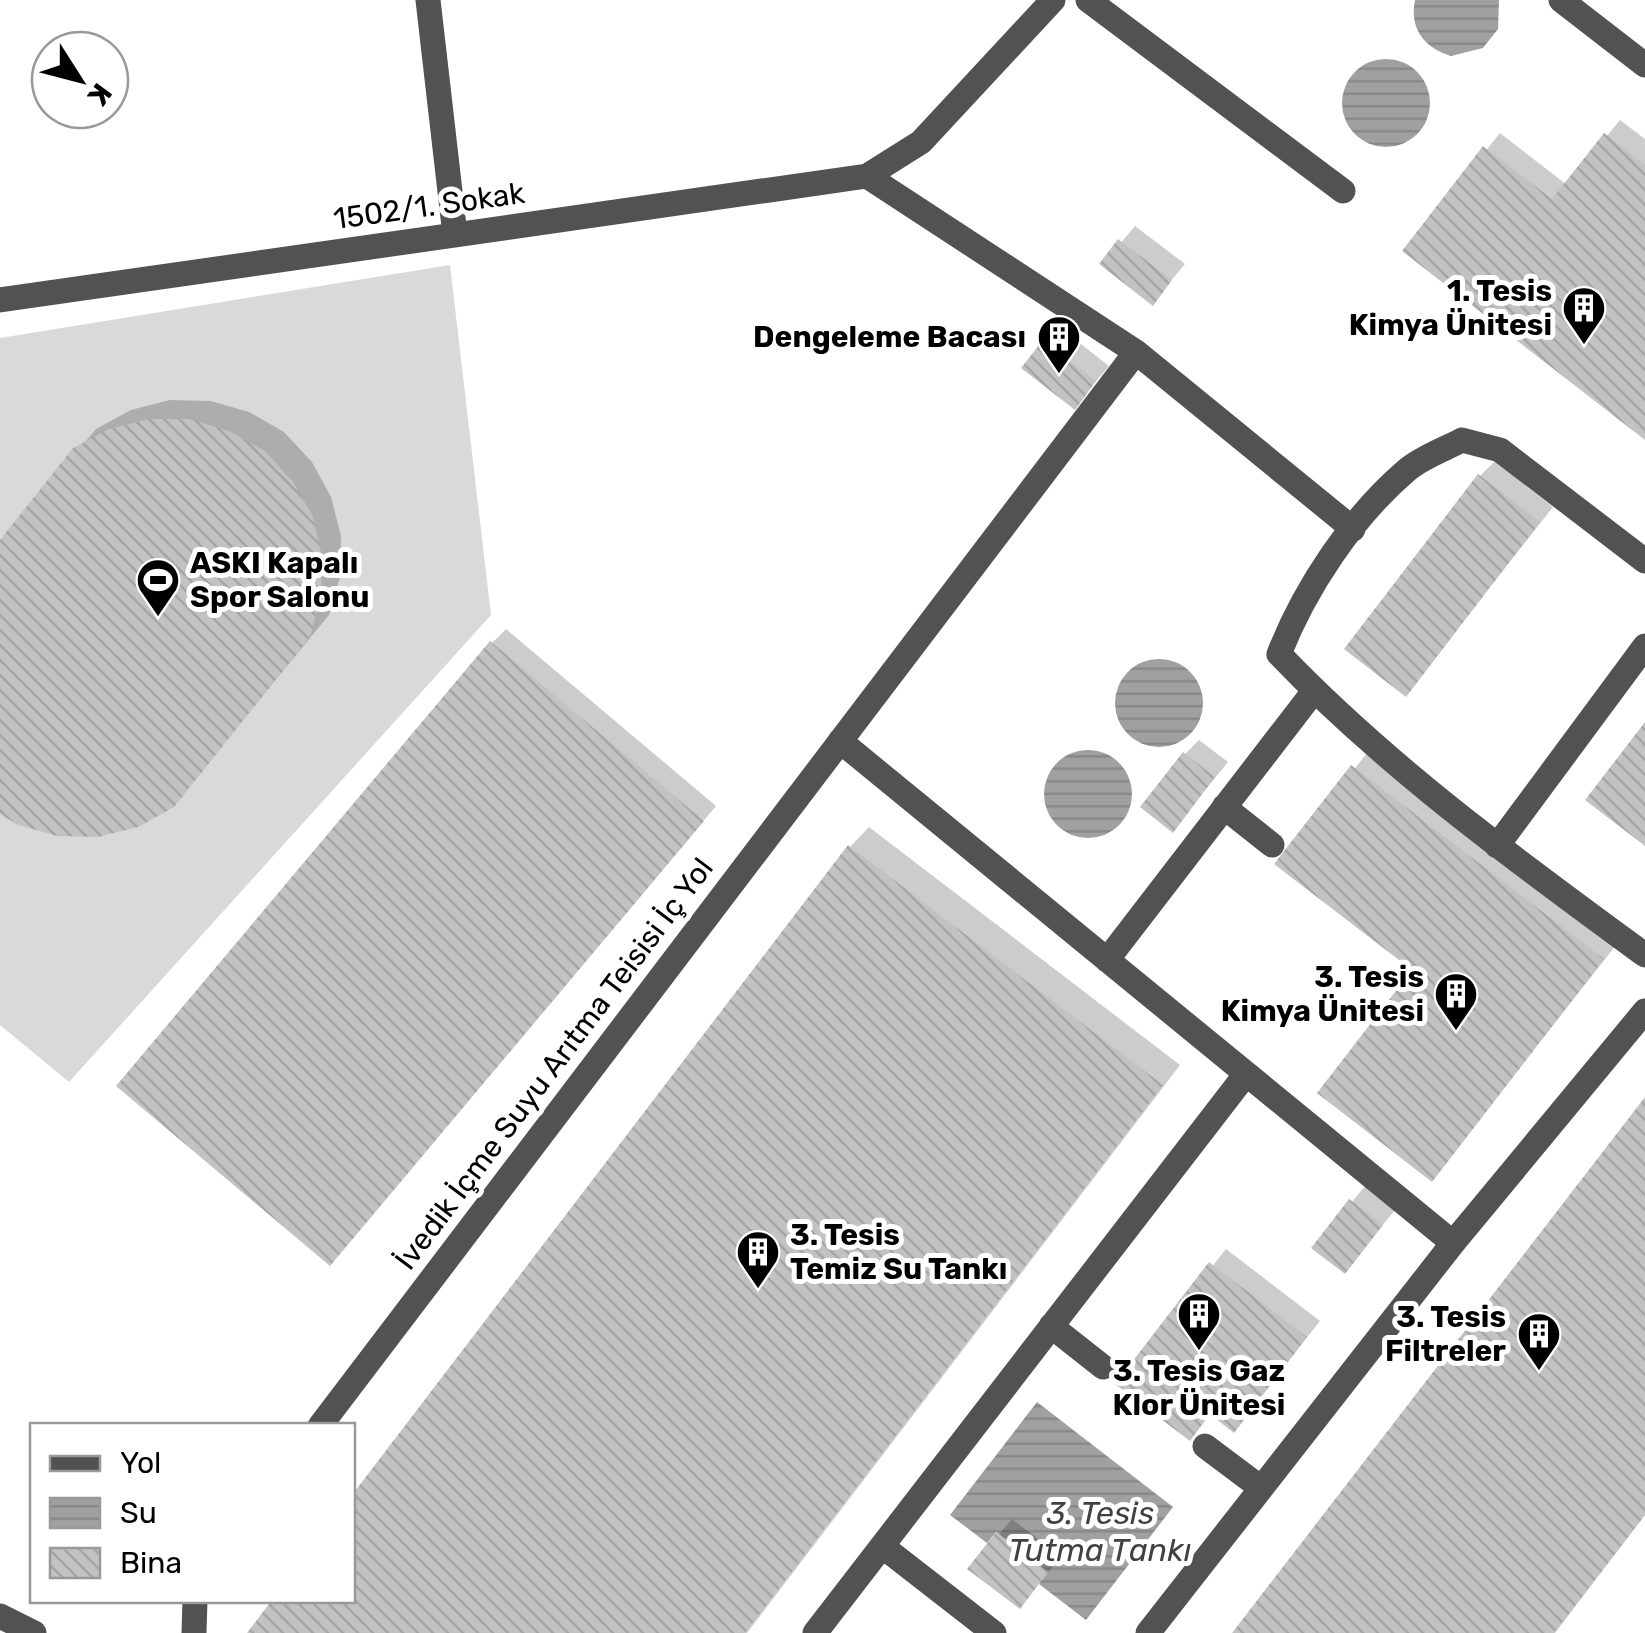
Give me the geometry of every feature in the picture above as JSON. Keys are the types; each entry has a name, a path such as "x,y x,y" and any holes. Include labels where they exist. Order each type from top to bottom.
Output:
{"street":[{"path":"428,0 455,235"},
{"path":"1053,0 920,142 867,176 1136,352 1354,529"},
{"path":"1088,0 1343,191"},
{"path":"1561,0 1645,66"},
{"name":"1502/1. Sokak","path":"0,300 867,176"},
{"name":"İvedik İçme Suyu Arıtma Teisisi İç Yol","path":"322,1423 1136,352"},
{"path":"1645,560 1500,450 1462,440 1408,468 1354,529 1297,606 1279,654 1314,691 1496,846 1645,955"},
{"path":"1496,846 1645,646"},
{"path":"1107,960 1314,691"},
{"path":"840,741 1453,1243"},
{"path":"1224,807 1272,845"},
{"path":"1148,1633 1453,1243 1645,1010"},
{"path":"815,1633 1246,1074"},
{"path":"1052,1326 1103,1367"},
{"path":"1206,1446 1261,1488"},
{"path":"882,1546 994,1633"},
{"path":"194,1633 195,1603"},
{"path":"0,1616 34,1633"}],"shaded area":[{"path":"450,265 491,615 69,1082 0,1025 0,338"}],"water":[{"path":"1415,0 1499,0 1498,29 1483,48 1451,56 1433,48 1421,36 1414,19"},
{"path":"1386,59 1411,66 1423,78 1430,103 1423,128 1411,140 1386,147 1361,140 1349,128 1342,103 1349,78 1361,66"},
{"path":"1159,659 1184,666 1196,678 1203,703 1196,728 1184,740 1159,747 1134,740 1122,728 1115,703 1122,678 1134,666"},
{"path":"1088,750 1113,757 1125,769 1132,794 1125,819 1113,831 1088,838 1063,831 1051,819 1044,794 1051,769 1063,757"},
{"name":"3. Tesis Tutma Tankı","path":"1037,1402 1173,1507 1086,1620 1039,1584 1048,1572 996,1532 987,1543 950,1515"}],"building":[{"name":"1. Tesis Kimya Ünitesi","path":"1604,133 1645,165 1645,440 1402,251 1483,146 1552,199"},
{"path":"1118,239 1172,280 1153,306 1099,264"},
{"name":"Dengeleme Bacası","path":"1043,340 1096,381 1075,410 1021,368"},
{"name":"ASKI Kapalı Spor Salonu","path":"149,419 190,419 229,431 265,451 293,482 313,517 322,557 321,598 310,637 174,807 138,827 98,837 57,836 18,825 0,814 0,540 73,448 109,429"},
{"path":"1478,474 1540,522 1406,697 1344,649"},
{"path":"490,641 704,821 330,1266 116,1086"},
{"path":"1645,722 1645,846 1585,800"},
{"path":"1183,752 1215,777 1173,833 1140,807"},
{"name":"3. Tesis Kimya Ünitesi","path":"1351,765 1604,959 1432,1182 1317,1093 1412,970 1274,864"},
{"name":"3. Tesis Temiz Su Tankı","path":"848,845 1163,1085 745,1633 247,1633 270,1603 355,1603 355,1491"},
{"name":"3. Tesis Filtreler","path":"1645,1097 1645,1515 1554,1633 1232,1633"},
{"path":"1349,1199 1383,1225 1345,1274 1311,1248"},
{"name":"3. Tesis Gaz Klor Ünitesi","path":"1209,1262 1307,1337 1234,1433 1210,1414 1190,1441 1115,1384"},
{"path":"996,1532 1048,1572 1020,1609 967,1569"}],"place":[{"name":"1. Tesis Kimya Ünitesi","path":"1584,346"},
{"name":"Dengeleme Bacası","path":"1059,375"},
{"name":"ASKI Kapalı Spor Salonu","path":"158,618"},
{"name":"3. Tesis Kimya Ünitesi","path":"1456,1032"},
{"name":"3. Tesis Temiz Su Tankı","path":"758,1290"},
{"name":"3. Tesis Gaz Klor Ünitesi","path":"1199,1352"},
{"name":"3. Tesis Filtreler","path":"1539,1372"}]}
